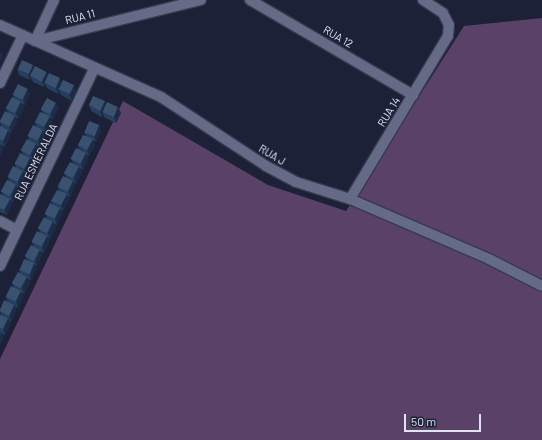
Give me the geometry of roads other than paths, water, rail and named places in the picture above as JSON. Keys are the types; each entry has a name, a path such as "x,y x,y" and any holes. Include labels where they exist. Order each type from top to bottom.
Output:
{"street":[{"path":"35,41 54,0"},
{"name":"RUA 11","path":"35,41 201,0"},
{"name":"RUA 12","path":"250,0 413,95"},
{"name":"RUA 14","path":"350,199 448,36 449,25 444,13 423,0"},
{"name":"RUA J","path":"0,25 94,69 161,97 266,166 296,182 350,199 488,259 542,286"},
{"path":"0,83 23,35"},
{"name":"RUA ESMERALDA","path":"0,266 94,69"},
{"path":"0,221 17,230"}]}
